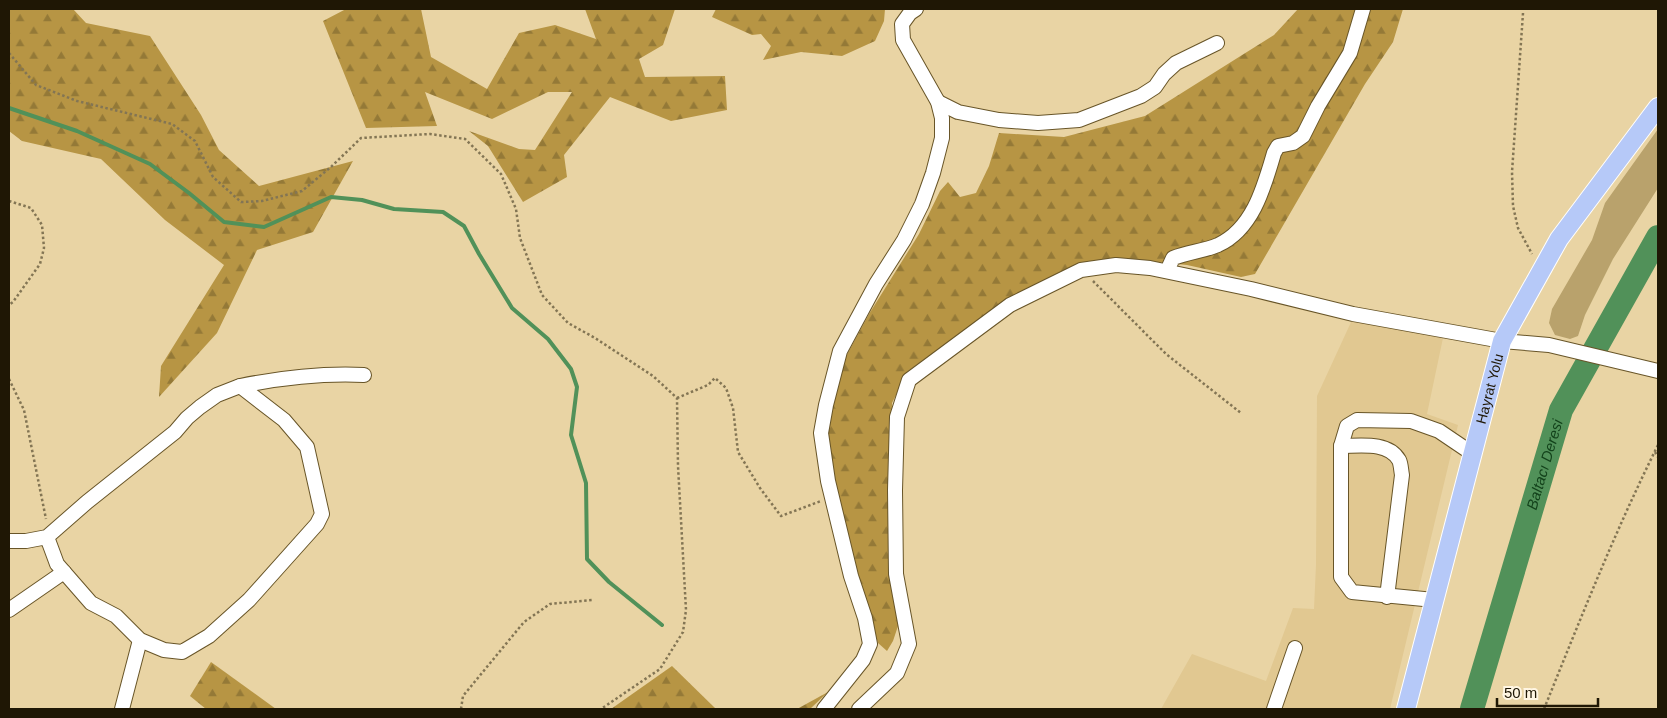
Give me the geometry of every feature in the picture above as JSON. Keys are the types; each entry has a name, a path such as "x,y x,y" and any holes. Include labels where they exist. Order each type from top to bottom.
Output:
{"main road":[{"name":"Hayrat Yolu","path":"1406,709 1502,341 1559,238 1658,107"}],"street":[{"path":"824,709 863,660 870,644 865,618 851,576 832,497 820,433 840,351 876,284 904,240 922,204 933,173 942,138 942,118 938,102 903,40 902,24 910,13 916,9"},
{"path":"1167,271 1174,258 1218,245 1238,232 1254,208 1278,146 1293,144 1303,136 1318,106 1350,53 1364,9"},
{"path":"938,102 958,112 999,120 1038,123 1079,120 1141,96 1155,87 1164,74 1176,63 1217,43"},
{"path":"859,709 897,673 909,644 896,574 895,490 897,417 909,380 1010,305 1081,270 1116,265 1150,268 1251,289 1353,314 1502,341 1549,345 1658,370"},
{"path":"9,541 26,542 46,537 175,432 187,418 217,395 240,386 267,381 342,374 364,375"},
{"path":"46,537 57,564 91,603 116,616 140,640 164,650 182,652 209,636 249,600 317,524 322,514 307,447 284,420 240,386"},
{"path":"1434,600 1387,597 1352,592 1341,577 1340,446 1347,426 1357,420 1412,421 1439,431 1473,454"},
{"path":"1340,446 1374,446 1390,450 1400,461 1402,475 1387,597"},
{"path":"9,610 64,572"},
{"path":"122,709 140,640"},
{"path":"1274,709 1295,648"}],"path":[{"path":"1523,13 1512,172 1513,206 1518,228 1541,271"},
{"path":"9,52 36,85 77,101 172,124 195,141 213,176 241,202 262,202 302,191 361,138 430,134 465,139 501,174 516,209 520,238 542,295 568,323 596,338 653,376 677,398 678,466 686,610 683,632 660,669 601,709"},
{"path":"9,201 31,208 42,225 44,248 40,264 9,305"},
{"path":"1081,270 1166,354 1241,413"},
{"path":"677,398 708,384 716,378 726,388 733,408 738,452 760,488 781,516 832,497"},
{"path":"9,379 24,410 30,432 47,522 46,537"},
{"path":"1544,709 1588,600 1658,445"},
{"path":"1655,452 1658,457"},
{"path":"461,709 463,696 524,622 550,604 592,600"}],"shaded area":[{"path":"1658,129 1658,188 1613,259 1585,315 1578,336 1570,339 1555,335 1549,323 1552,309 1592,240 1605,203"},
{"path":"1352,320 1443,338 1427,414 1458,425 1390,709 1161,709 1192,654 1266,681 1293,608 1314,609 1317,396"}],"green space":[{"path":"9,9 73,9 86,23 150,36 201,115 219,150 259,186 353,161 313,232 257,250 217,333 159,397 161,366 224,265 165,220 101,159 22,141 9,131"},
{"path":"346,9 421,9 431,57 487,89 519,33 555,25 596,39 585,9 675,9 663,45 639,59 645,77 725,76 727,110 671,121 610,97 564,155 567,177 523,202 488,146 469,131 519,149 535,150 572,92 548,92 492,119 425,92 437,126 366,128 323,21"},
{"path":"716,9 885,9 884,21 875,41 842,56 801,52 763,60 771,46 761,34 752,35 712,17"},
{"path":"1298,9 1403,9 1393,42 1365,84 1255,274 1241,277 1187,265 1118,258 1081,263 1008,299 908,371 892,403 890,562 898,626 887,651 878,643 858,578 833,483 826,435 843,362 869,314 919,234 940,191 948,182 960,197 976,193 989,166 999,133 1064,137 1145,116 1274,35"},
{"path":"211,662 276,709 206,709 190,696"},
{"path":"672,666 716,709 611,709"},
{"path":"828,692 810,709 797,709"}],"waterway":[{"path":"9,108 77,131 150,164 224,222 264,227 331,197 362,200 394,209 443,212 464,226 512,308 548,339 571,369 577,387 571,435 586,483 587,559 609,582 662,625"},
{"name":"Baltacı Deresi","path":"1472,709 1561,410 1658,237"},
{"path":"1644,262 1658,258"}]}
